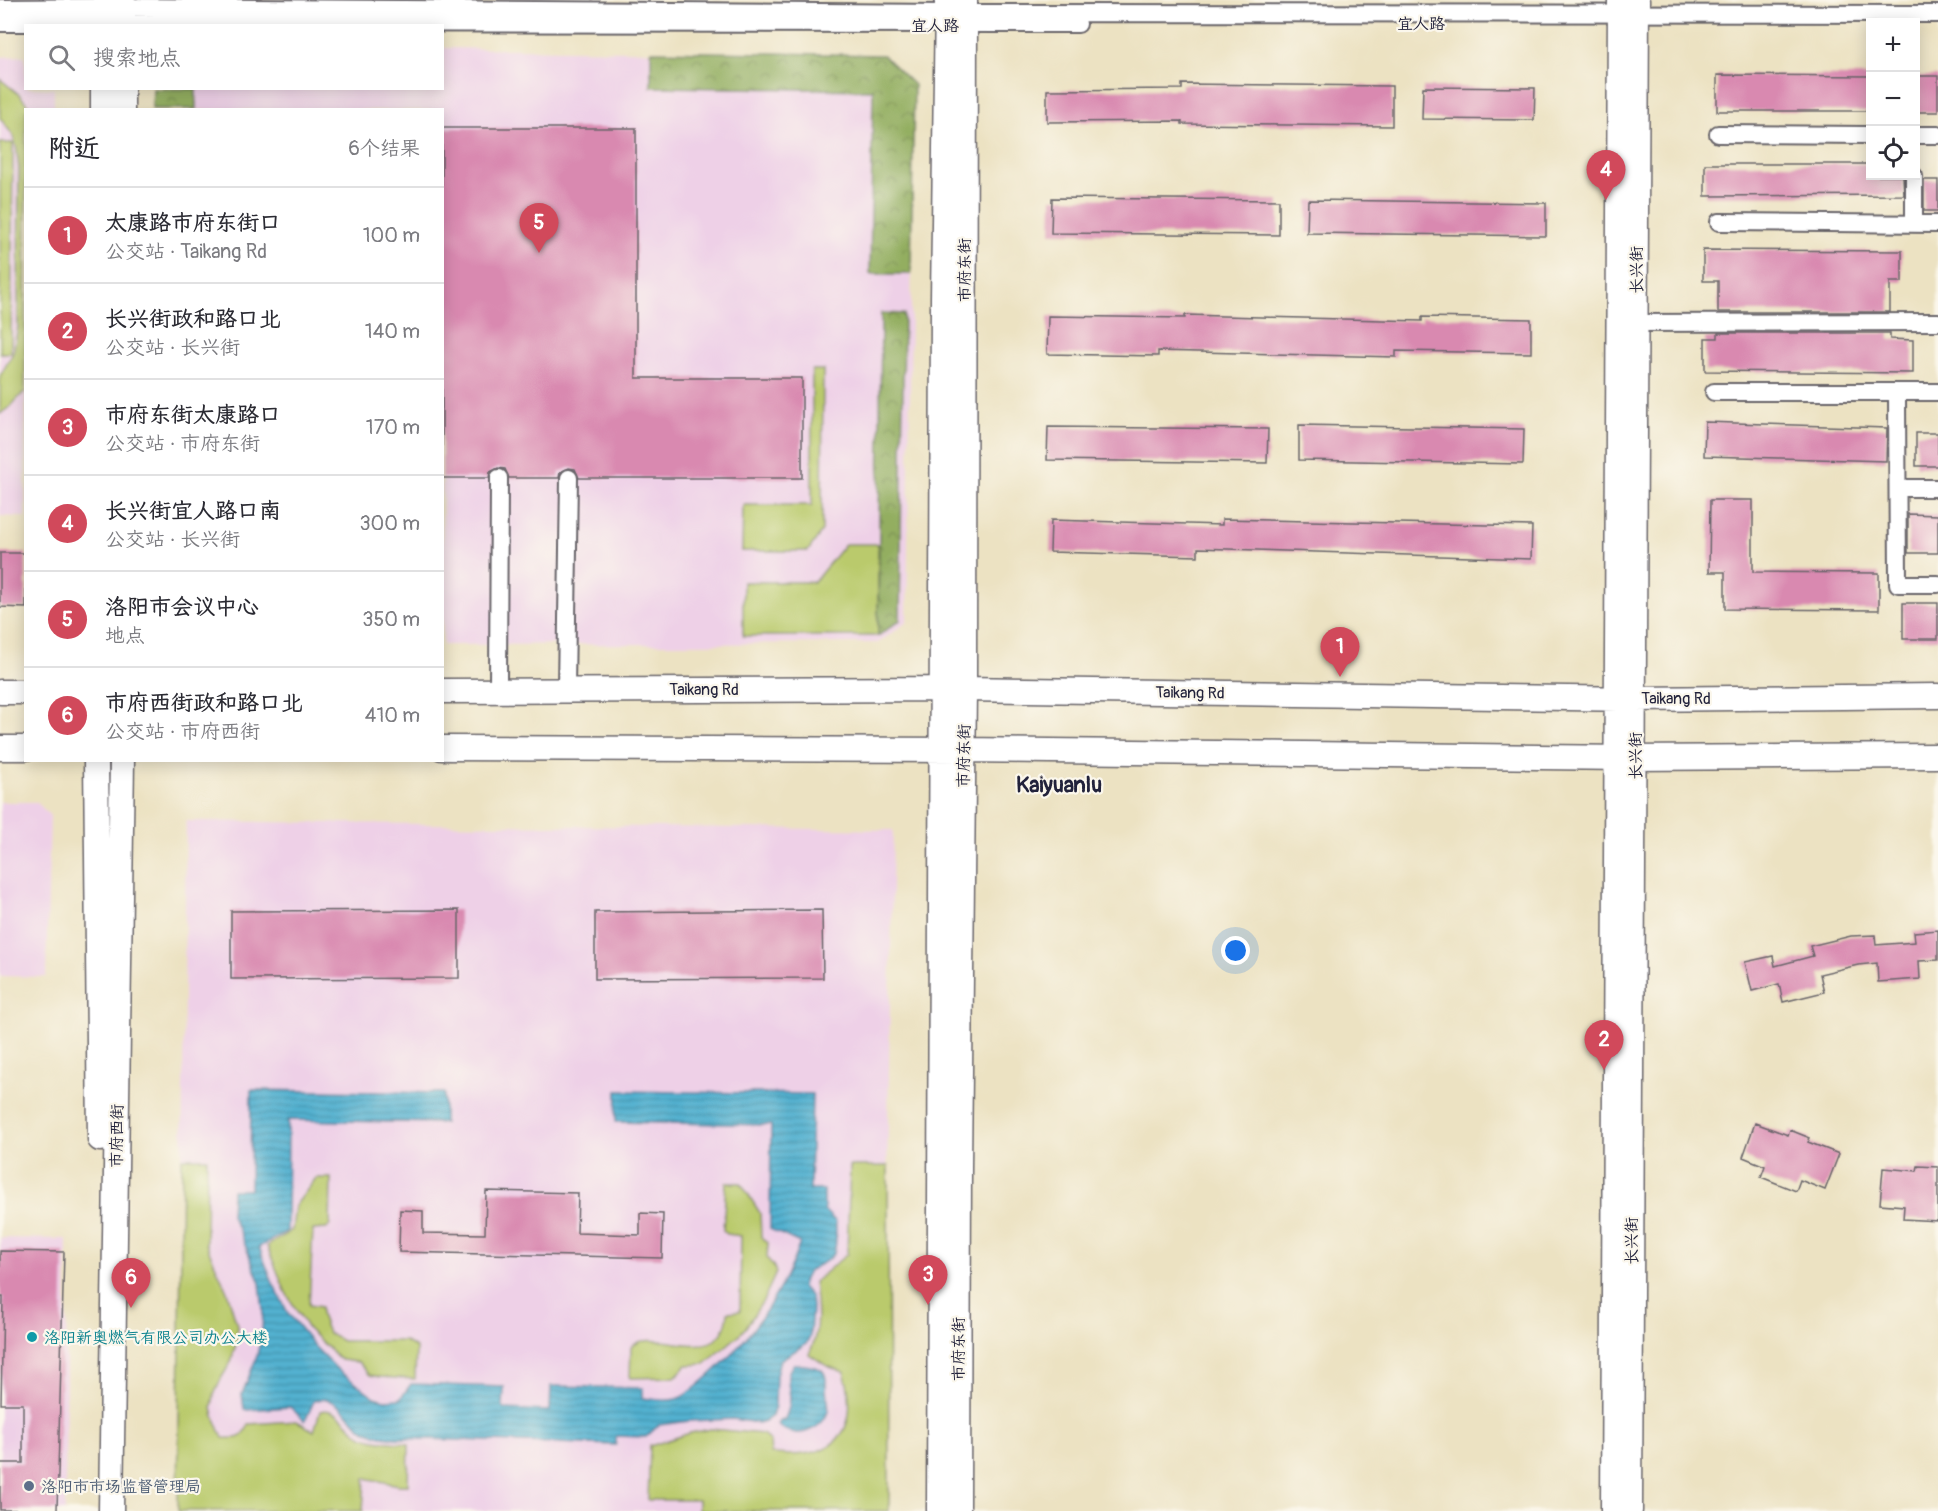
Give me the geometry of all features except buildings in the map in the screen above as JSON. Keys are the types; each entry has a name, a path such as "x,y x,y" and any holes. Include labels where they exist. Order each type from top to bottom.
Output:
{"main road":[{"name":"长兴街","path":"1626,699 1633,323 1628,12"},
{"name":"长兴街","path":"1628,12 1626,758 1630,1511"},
{"name":"市府东街","path":"939,1511 953,689 943,298 956,13"},
{"path":"103,90 103,108"},
{"path":"122,90 122,108"},
{"name":"Taikang Rd","path":"444,690 953,689 1626,699 1938,696"},
{"path":"0,692 24,692"},
{"path":"0,748 24,748"},
{"path":"444,748 952,750 1626,758 1938,756"},
{"name":"市府东街","path":"952,750 958,1167 958,1511"},
{"name":"长兴街","path":"1613,1511 1626,758"},
{"name":"市府西街","path":"96,762 100,1155 96,1511"},
{"name":"市府西街","path":"111,1511 122,762"}],"street":[{"name":"宜人路","path":"0,8 114,14 1290,12 1938,14"},
{"name":"宜人路","path":"1628,12 1866,25"},
{"name":"宜人路","path":"0,22 114,14"},
{"path":"1920,25 1938,25"},
{"path":"1718,134 1866,135"},
{"path":"1920,135 1938,135"},
{"path":"1914,180 1914,224"},
{"path":"1719,222 1938,224"},
{"path":"1633,323 1938,322"},
{"path":"1714,392 1938,392"},
{"path":"1897,392 1898,584 1938,584"},
{"path":"498,690 499,478"},
{"path":"566,690 569,478"},
{"path":"1898,489 1938,488"}],"shaded area":[{"path":"444,48 883,55 914,85 907,622 878,643 444,645 444,108 152,108 153,90 444,90"},
{"path":"24,56 24,90 54,90 54,108 24,108 24,517 0,516 0,57"},
{"path":"0,802 37,802 50,816 46,977 0,976"},
{"path":"186,821 893,830 887,1181 889,1511 178,1511"},
{"path":"0,1238 67,1239 65,1511 0,1511"}],"green space":[{"path":"651,51 883,55 914,85 911,274 870,274 873,90 651,87"},
{"path":"0,79 20,95 30,108 24,108 24,392 0,414 0,376 13,353 18,327 19,169 12,134 0,118"},
{"path":"153,90 196,90 196,108 152,108"},
{"path":"0,143 13,143 11,353 0,353"},
{"path":"881,313 904,314 900,620 878,636"},
{"path":"812,370 823,370 822,531 808,551 742,551 743,505 812,505"},
{"path":"845,544 878,544 878,636 743,636 743,582 814,582"},
{"path":"182,1158 207,1158 206,1244 227,1291 237,1325 237,1340 231,1362 214,1395 212,1408 223,1438 239,1437 245,1433 249,1424 297,1421 314,1431 320,1411 332,1411 364,1437 409,1444 408,1485 365,1478 363,1511 178,1511"},
{"path":"850,1166 888,1166 889,1511 698,1511 698,1500 648,1500 650,1446 711,1429 763,1434 770,1442 771,1454 796,1455 820,1450 832,1444 840,1436 849,1414 848,1387 844,1372 827,1366 809,1354 816,1328 814,1282 847,1254"},
{"path":"316,1178 331,1178 330,1225 326,1229 313,1230 309,1305 321,1307 321,1315 328,1333 342,1341 404,1341 416,1348 415,1379 370,1375 358,1362 341,1360 308,1329 286,1293 267,1246 292,1230 295,1206"},
{"path":"726,1183 741,1183 760,1213 761,1237 768,1243 767,1258 776,1273 763,1301 739,1335 705,1364 687,1365 675,1377 630,1378 631,1347 637,1343 655,1340 708,1343 717,1338 724,1328 728,1312 740,1311 741,1236 727,1234 723,1230"}],"water":[{"path":"251,1090 444,1093 444,1123 288,1120 287,1231 259,1247 288,1313 315,1347 340,1372 375,1397 385,1400 400,1399 411,1384 504,1387 503,1409 550,1411 551,1386 643,1388 643,1398 664,1400 676,1399 689,1392 725,1361 763,1315 784,1280 800,1243 770,1229 771,1125 616,1122 617,1091 812,1094 810,1190 824,1190 824,1210 836,1222 835,1247 829,1259 811,1270 804,1279 802,1287 811,1297 810,1336 806,1344 780,1360 776,1375 775,1406 772,1416 758,1423 733,1419 659,1425 646,1437 616,1436 616,1445 395,1438 366,1431 336,1404 322,1399 314,1401 305,1421 290,1407 244,1409 242,1394 257,1356 263,1310 260,1283 240,1232 231,1216 232,1190 250,1190"},
{"path":"794,1364 812,1366 822,1370 826,1378 829,1405 825,1418 820,1424 806,1432 798,1433 784,1429 778,1424 780,1420 785,1419 789,1409 788,1377"}],"place":[{"name":"长兴街宜人路口南","path":"1606,200"},
{"name":"洛阳市会议中心","path":"539,253"},
{"name":"太康路市府东街口","path":"1340,677"},
{"name":"长兴街政和路口北","path":"1604,1070"},
{"name":"市府东街太康路口","path":"928,1305"},
{"name":"市府西街政和路口北","path":"131,1308"},
{"name":"洛阳新奥燃气有限公司办公大楼","path":"32,1337"},
{"name":"洛阳市市场监督管理局","path":"29,1486"}],"district":[{"name":"Kaiyuanlu","path":"1059,784"}]}
